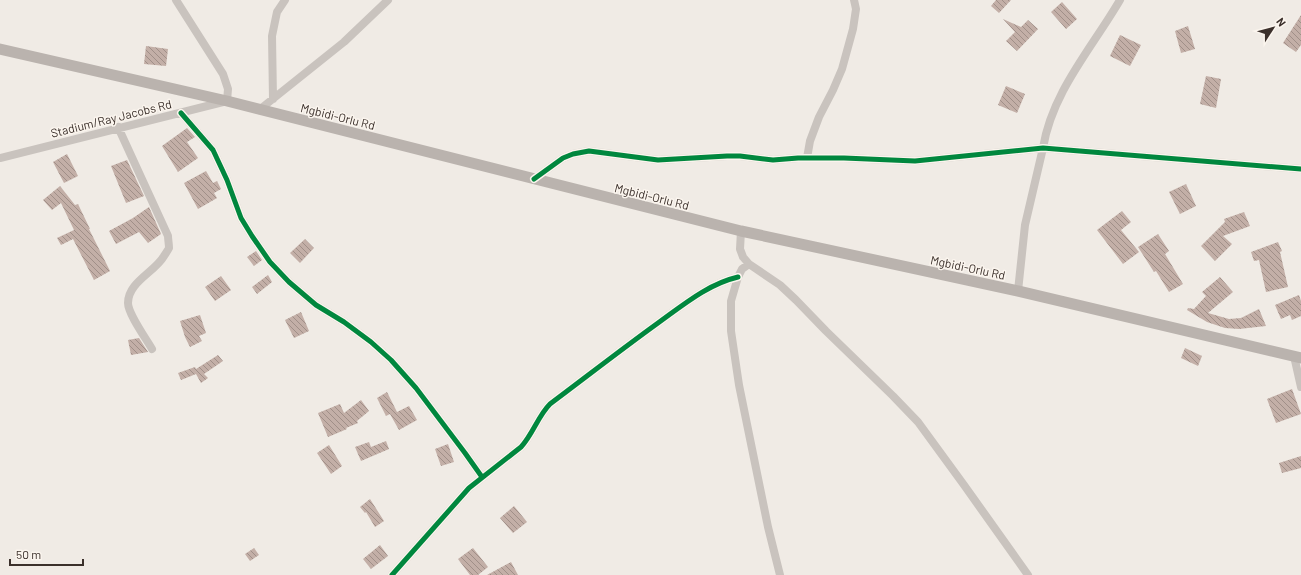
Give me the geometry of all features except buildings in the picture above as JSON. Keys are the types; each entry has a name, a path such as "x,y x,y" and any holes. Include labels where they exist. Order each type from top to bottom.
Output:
{"main road":[{"name":"Mgbidi-Orlu Rd","path":"0,49 227,101 741,231 1018,291 1297,357"}],"street":[{"path":"176,0 223,74 228,89 227,101"},
{"path":"273,99 272,36 277,12 285,0"},
{"path":"259,110 344,42 388,0"},
{"path":"807,158 810,141 819,117 842,69 853,29 856,9 854,0"},
{"path":"1018,291 1025,225 1045,136 1057,100 1120,0"},
{"name":"Stadium/Ray Jacobs Rd","path":"0,158 118,127 227,101"},
{"path":"181,113 213,150 242,218 252,236 270,262 289,282 316,305 344,322 371,342 391,360 416,388 482,477"},
{"path":"118,127 168,236 169,249 162,260 131,291 128,304 152,350"},
{"path":"534,179 563,158 573,154 589,151 658,160 740,156 773,160 844,158 915,161 1043,148 1301,169"},
{"path":"741,231 740,249 743,257 749,264 780,285 796,300 894,396 918,422 1028,575"},
{"path":"749,264 742,269 738,277 732,301 731,331 741,392 768,527 780,575"},
{"path":"392,575 469,488 529,439 545,410 550,404 632,341 681,306 714,285 725,280 738,277"},
{"path":"1297,357 1301,387"}],"cycle path":[{"path":"181,113 213,150 227,180 241,218 270,262 289,282 316,305 344,322 371,342 391,360 416,388 482,477"},
{"path":"534,179 563,158 573,154 589,151 658,160 740,156 773,160 798,158 844,158 915,161 1043,148 1301,169"},
{"path":"392,575 469,488 521,447 550,404 686,302 716,285 738,277"}]}
